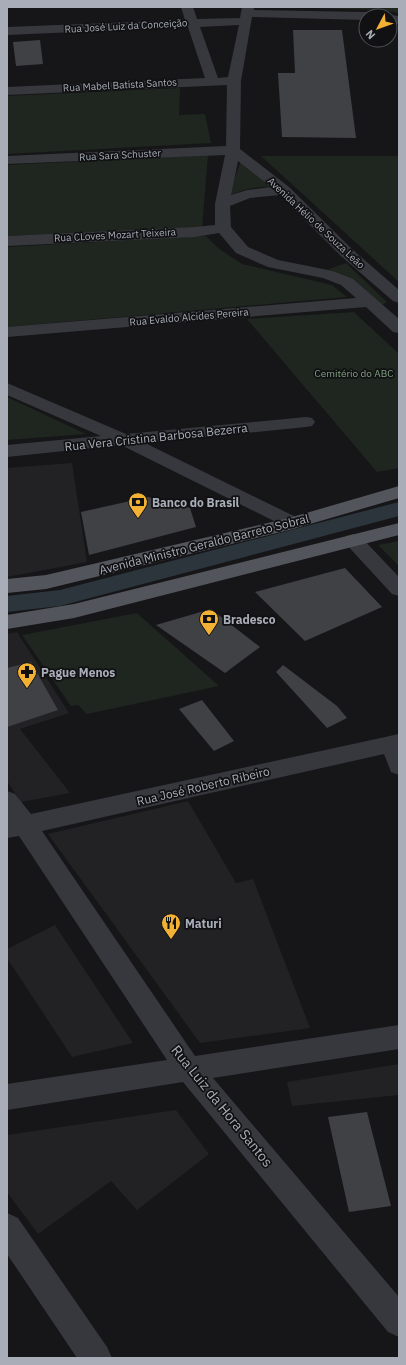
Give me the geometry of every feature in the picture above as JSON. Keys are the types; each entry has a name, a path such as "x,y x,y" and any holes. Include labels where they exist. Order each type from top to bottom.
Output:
{"main road":[{"name":"Avenida Ministro Geraldo Barreto Sobral","path":"7,586 46,582 293,523 399,492"},
{"path":"7,622 74,611 399,529"}],"street":[{"path":"187,7 212,80"},
{"path":"223,228 222,204 232,150 234,81 247,14"},
{"name":"Rua José Luiz da Conceição","path":"7,31 192,22 247,14 358,16"},
{"name":"Rua Mabel Batista Santos","path":"7,91 212,80 234,81"},
{"name":"Rua Sara Schuster","path":"7,160 232,150"},
{"name":"Avenida Hélio de Souza Leão","path":"232,150 284,190 347,253 399,298"},
{"path":"222,204 248,194 284,190"},
{"name":"Avenida Hélio de Souza Leão","path":"223,228 242,250 274,264 327,274 348,282 399,328"},
{"name":"Rua CLoves Mozart Teixeira","path":"7,241 195,232 223,228"},
{"path":"310,270 328,266 338,261 347,253"},
{"name":"Rua Evaldo Alcides Pereira","path":"7,332 371,302"},
{"path":"7,388 124,440 293,523"},
{"name":"Rua Vera Cristina Barbosa Bezerra","path":"7,451 306,422"},
{"path":"353,540 399,588"},
{"path":"396,743 399,766"},
{"name":"Rua José Roberto Ribeiro","path":"16,827 396,743"},
{"name":"Rua Luiz da Hora Santos","path":"7,800 16,827 188,1068 399,1321"},
{"path":"7,1097 188,1068 399,1037"},
{"path":"7,1228 96,1358"}],"shaded area":[{"path":"72,463 87,562 7,577 7,468"},
{"path":"17,632 69,713 20,729 70,793 21,802 7,781 7,634"},
{"path":"188,801 236,883 253,879 310,1028 200,1043 48,834"},
{"path":"55,925 133,1043 72,1057 7,958 7,949"},
{"path":"399,1064 399,1095 292,1106 287,1082"},
{"path":"176,1110 209,1154 137,1210 111,1181 38,1234 7,1192 7,1135"}],"green space":[{"path":"273,7 399,7 399,13 398,8 358,8 358,9"},
{"path":"180,88 179,115 205,114 211,143 7,154 7,96"},
{"path":"208,155 202,227 7,236 7,165"},
{"path":"261,156 399,156 399,282"},
{"path":"242,158 274,187 251,188 228,196"},
{"path":"206,236 218,248 242,264 332,285 347,297 7,327 7,247"},
{"path":"346,263 387,302 382,305 353,280 329,269"},
{"name":"Cemitério do ABC","path":"354,312 399,354 399,468 377,472 247,319"},
{"path":"7,397 86,434 7,440"},
{"path":"399,541 399,566 378,545"},
{"path":"137,613 219,686 87,714 78,705 71,706 22,635"}],"building":[{"path":"293,30 342,30 356,138 282,137 278,73 295,73"},
{"path":"40,40 43,64 16,66 13,42"},
{"name":"Banco do Brasil","path":"148,497 190,508 196,527 89,555 81,512"},
{"path":"345,568 382,607 305,641 255,592"},
{"name":"Bradesco","path":"211,609 260,647 225,673 156,625"},
{"name":"Pague Menos","path":"31,662 58,710 7,727 7,668"},
{"path":"283,665 337,706 347,718 327,728 276,672"},
{"path":"202,700 234,741 214,751 179,709"},
{"path":"367,1112 391,1206 349,1212 328,1117"}],"waterway":[{"path":"7,604 60,598 399,509"}],"place":[{"name":"Banco do Brasil","path":"138,519"},
{"name":"Bradesco","path":"209,636"},
{"name":"Pague Menos","path":"27,689"},
{"name":"Maturi","path":"171,940"}]}
